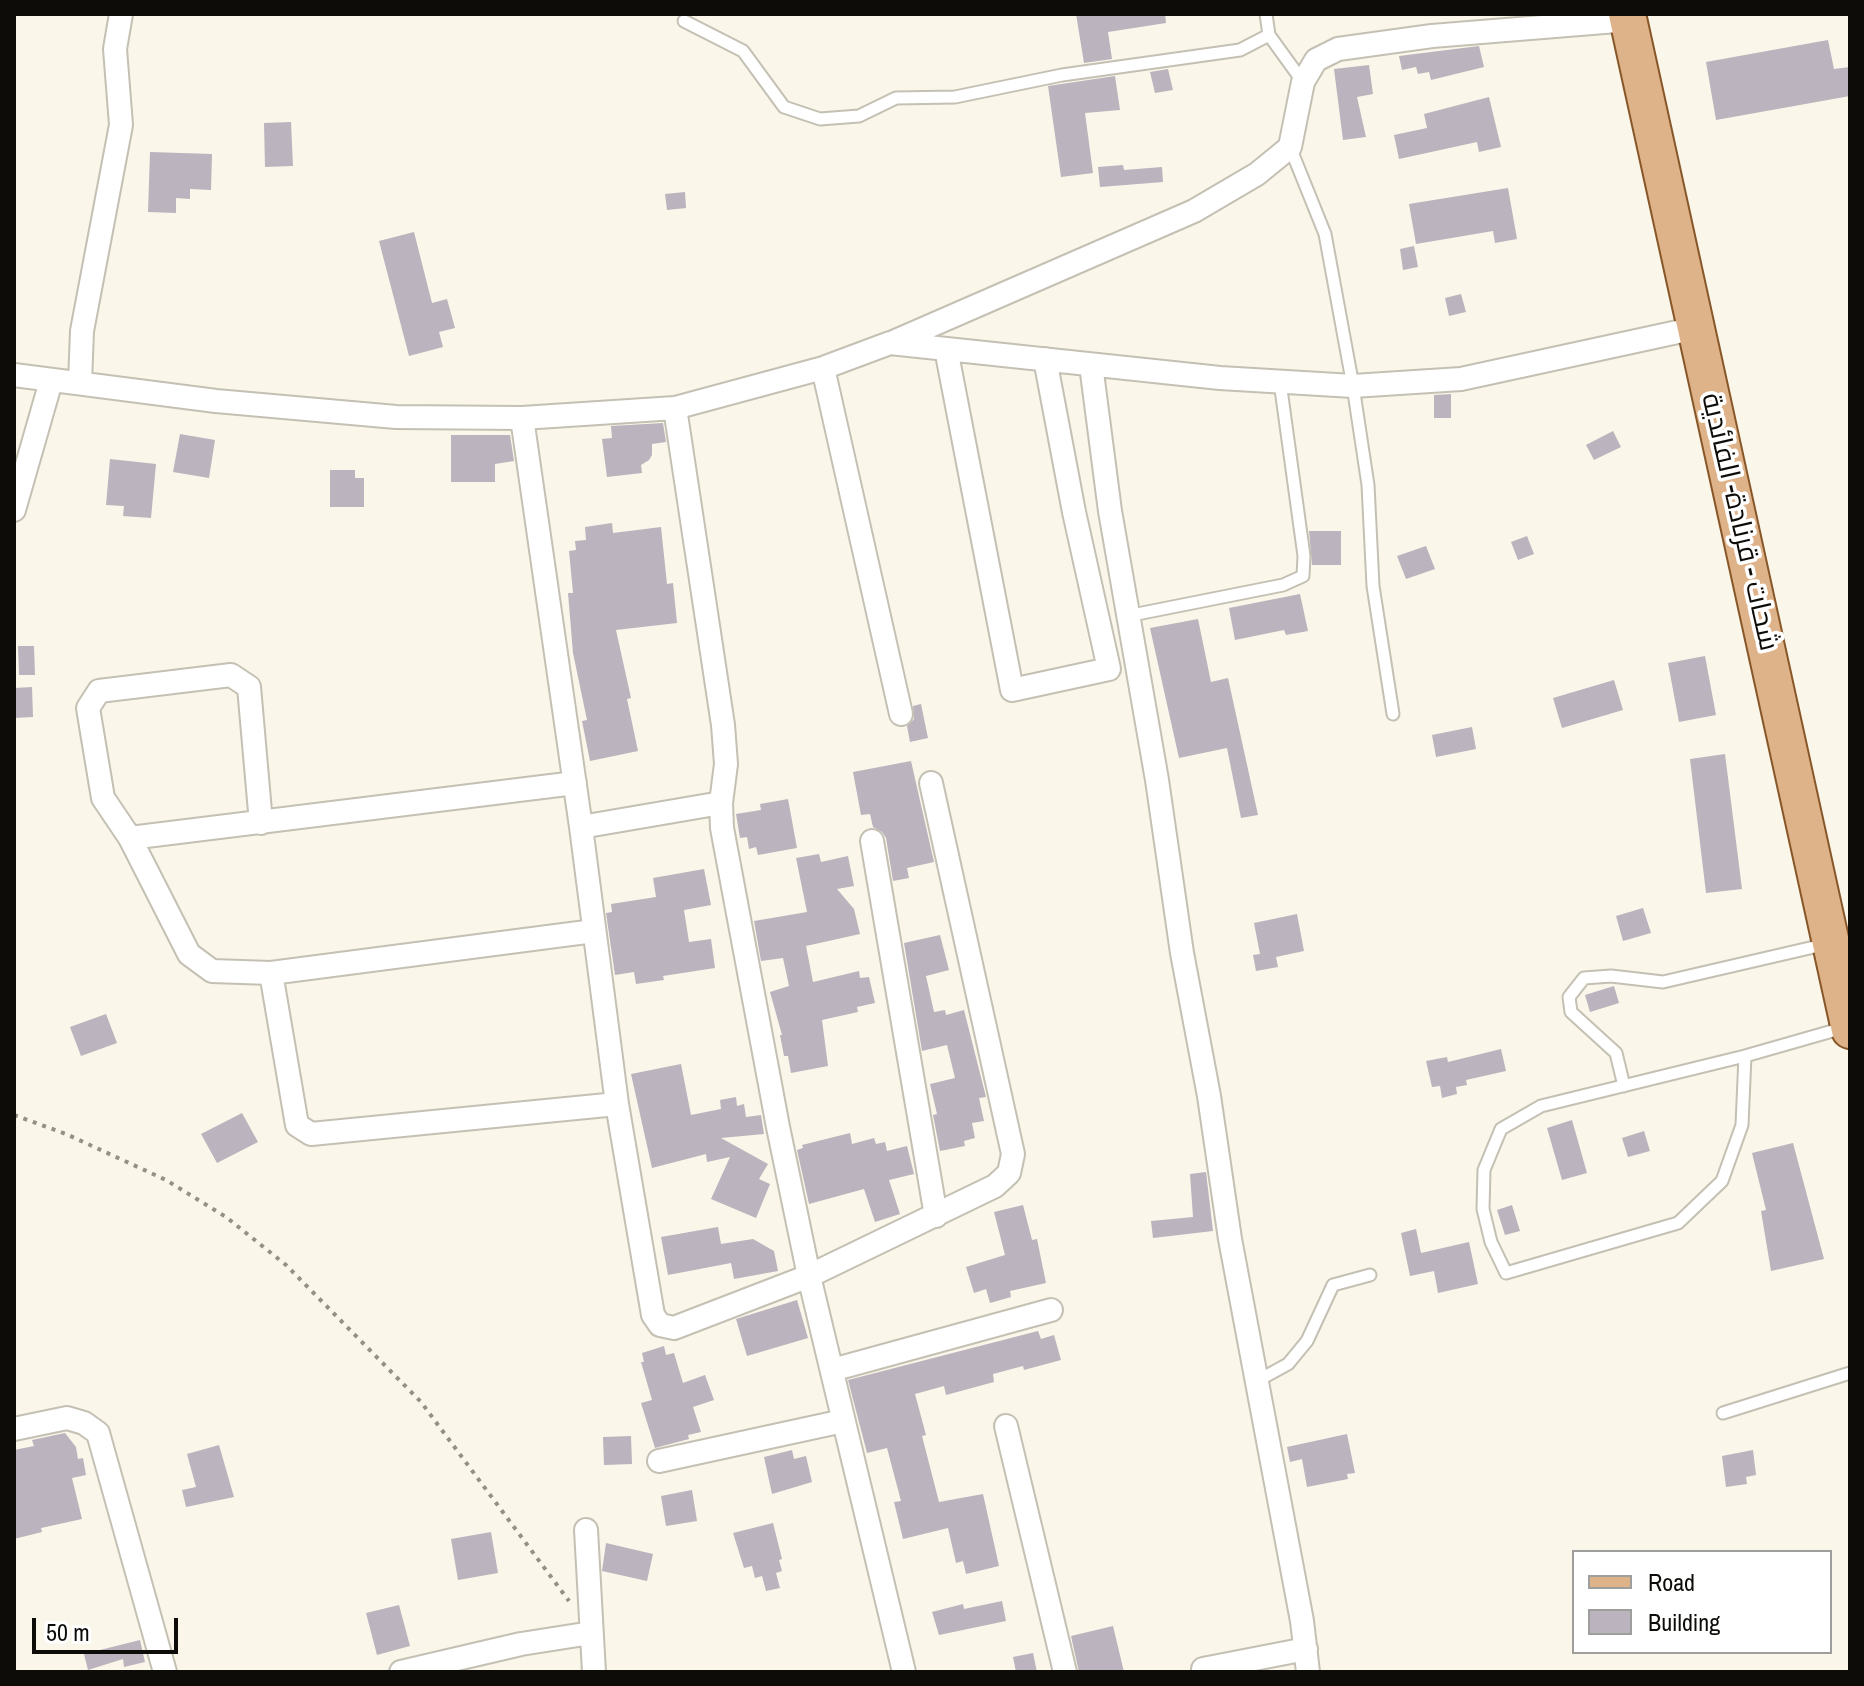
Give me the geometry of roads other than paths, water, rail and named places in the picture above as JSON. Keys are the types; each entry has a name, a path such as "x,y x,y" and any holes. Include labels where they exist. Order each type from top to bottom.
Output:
{"main road":[{"name":"شحات - قرنادة- الفائدية","path":"1628,17 1850,1028"}],"street":[{"path":"80,383 82,331 121,125 115,49 121,14"},
{"path":"14,375 216,401 396,417 522,418 675,408 823,368 890,343 1221,198 1290,147 1303,82 1316,60 1338,49 1432,36 1628,17"},
{"path":"890,343 1091,365 1353,386 1461,379 1696,328"},
{"path":"946,349 1012,690 1109,669 1074,512 1045,359"},
{"path":"1091,365 1127,616 1157,780 1182,953 1308,1672"},
{"path":"823,368 901,714"},
{"path":"14,510 51,381"},
{"path":"675,408 723,725 726,764 721,803 722,828 809,1276 904,1672"},
{"path":"522,418 575,783 617,1104 653,1315 660,1325 674,1328 809,1276 995,1186 1009,1173 1013,1154 931,783"},
{"path":"261,823 249,687 231,675 99,691 88,708 103,798 130,838 189,954 212,971 271,973 594,931"},
{"path":"130,838 575,783"},
{"path":"581,827 721,803"},
{"path":"872,841 936,1216"},
{"path":"271,973 297,1125 311,1134 617,1104"},
{"path":"832,1370 1051,1310"},
{"path":"14,1429 67,1418 84,1423 98,1433 165,1672"},
{"path":"659,1461 843,1421"},
{"path":"1006,1426 1065,1672"},
{"path":"586,1530 594,1672"},
{"path":"401,1672 521,1644 591,1633"},
{"path":"1203,1672 1203,1669 1306,1649"}],"lane":[{"path":"1266,14 1269,35 1303,82"},
{"path":"684,21 743,51 784,107 820,119 859,116 896,98 955,97 1062,75 1240,50 1269,35"},
{"path":"1290,147 1325,234 1353,386 1368,485 1373,586 1393,714"},
{"path":"1127,616 1283,585 1303,576 1304,556 1280,382"},
{"path":"1624,1086 1616,1053 1571,1012 1569,997 1584,978 1611,976 1663,982 1831,943"},
{"path":"1745,1056 1742,1125 1722,1181 1678,1223 1506,1273 1491,1242 1483,1209 1484,1170 1501,1129 1541,1106 1850,1028"},
{"path":"1257,1381 1288,1364 1307,1341 1333,1285 1370,1275"},
{"path":"1723,1413 1850,1373"}]}
